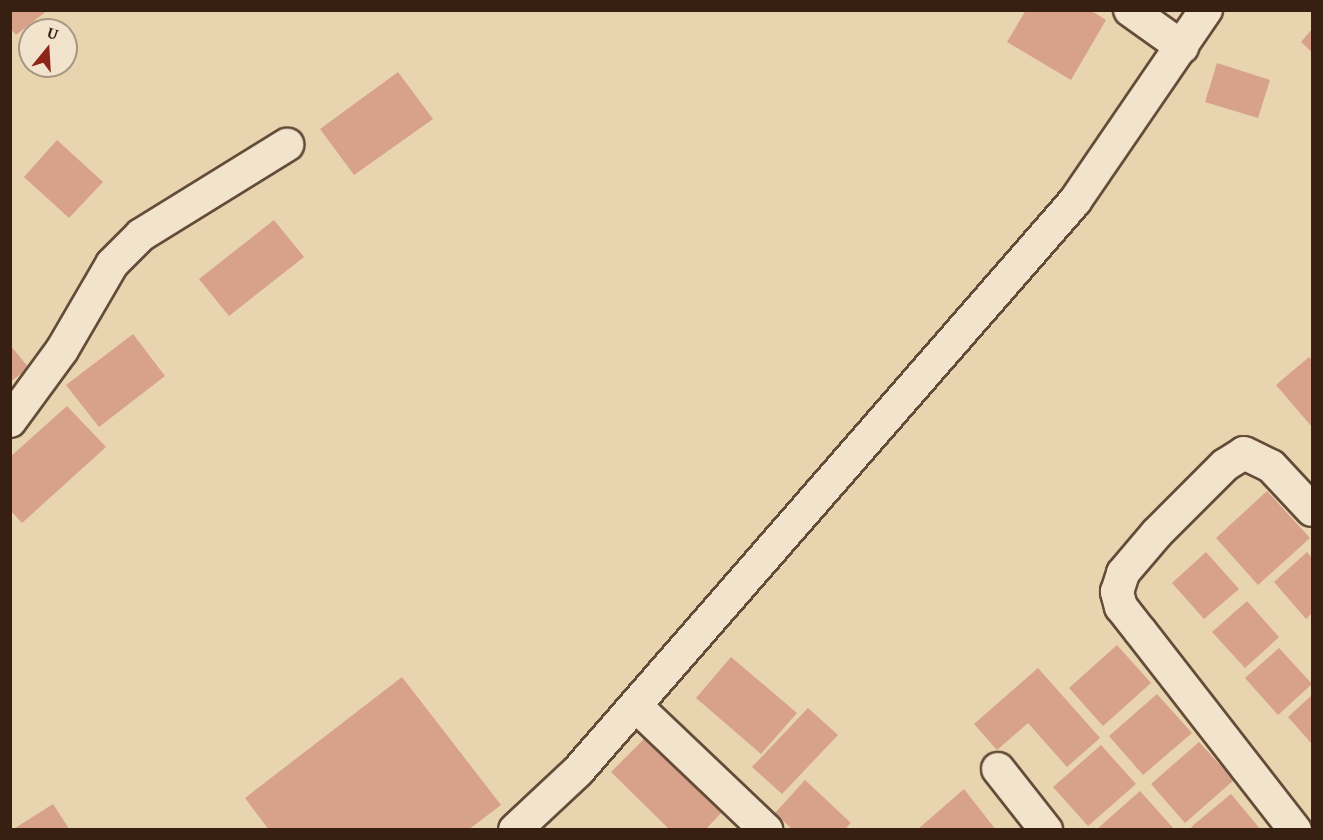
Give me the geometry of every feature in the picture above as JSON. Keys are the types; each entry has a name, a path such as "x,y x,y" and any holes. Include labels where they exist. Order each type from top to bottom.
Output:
{"street":[{"path":"1130,10 1182,47"},
{"path":"515,830 578,771 636,706 1075,201 1206,10"},
{"path":"10,422 62,350 112,264 141,235 287,145"},
{"path":"1295,830 1121,607 1117,592 1123,573 1157,533 1225,465 1244,453 1271,466 1312,510"},
{"path":"636,706 766,830"},
{"path":"998,769 1046,830"}],"building":[{"path":"10,10 48,10 38,18 18,18 18,33 16,35 10,28"},
{"path":"1026,10 1090,10 1106,20 1071,80 1007,42"},
{"path":"1312,29 1312,52 1301,42"},
{"path":"1217,63 1270,80 1258,118 1205,102"},
{"path":"398,72 433,119 354,175 320,129"},
{"path":"57,140 103,182 69,218 24,177"},
{"path":"274,220 304,257 229,316 199,279"},
{"path":"133,334 165,376 99,427 66,385"},
{"path":"10,345 29,368 10,382"},
{"path":"1309,357 1312,360 1312,427 1276,385"},
{"path":"67,406 106,447 22,523 10,510 10,457"},
{"path":"1267,491 1310,538 1258,585 1216,538"},
{"path":"1206,552 1239,589 1204,619 1172,583"},
{"path":"1307,552 1312,558 1312,613 1306,619 1274,582"},
{"path":"1247,601 1279,637 1245,668 1212,632"},
{"path":"1117,645 1151,683 1103,726 1069,688"},
{"path":"1279,648 1312,684 1278,715 1245,678"},
{"path":"731,657 797,713 761,754 696,698"},
{"path":"1038,668 1100,738 1067,767 1028,723 997,750 974,724"},
{"path":"402,677 501,805 468,830 269,830 245,798"},
{"path":"1157,694 1192,733 1143,775 1109,736"},
{"path":"1312,695 1312,744 1288,717"},
{"path":"808,708 838,735 782,794 752,767"},
{"path":"649,734 726,808 705,830 670,830 611,772"},
{"path":"1199,742 1234,780 1185,823 1151,784"},
{"path":"1101,745 1136,784 1088,826 1053,787"},
{"path":"805,780 851,823 844,830 793,830 775,813"},
{"path":"964,789 996,830 917,830"},
{"path":"1140,791 1175,830 1096,830"},
{"path":"1231,794 1261,830 1194,830 1191,827"},
{"path":"53,804 70,830 12,830"}]}
